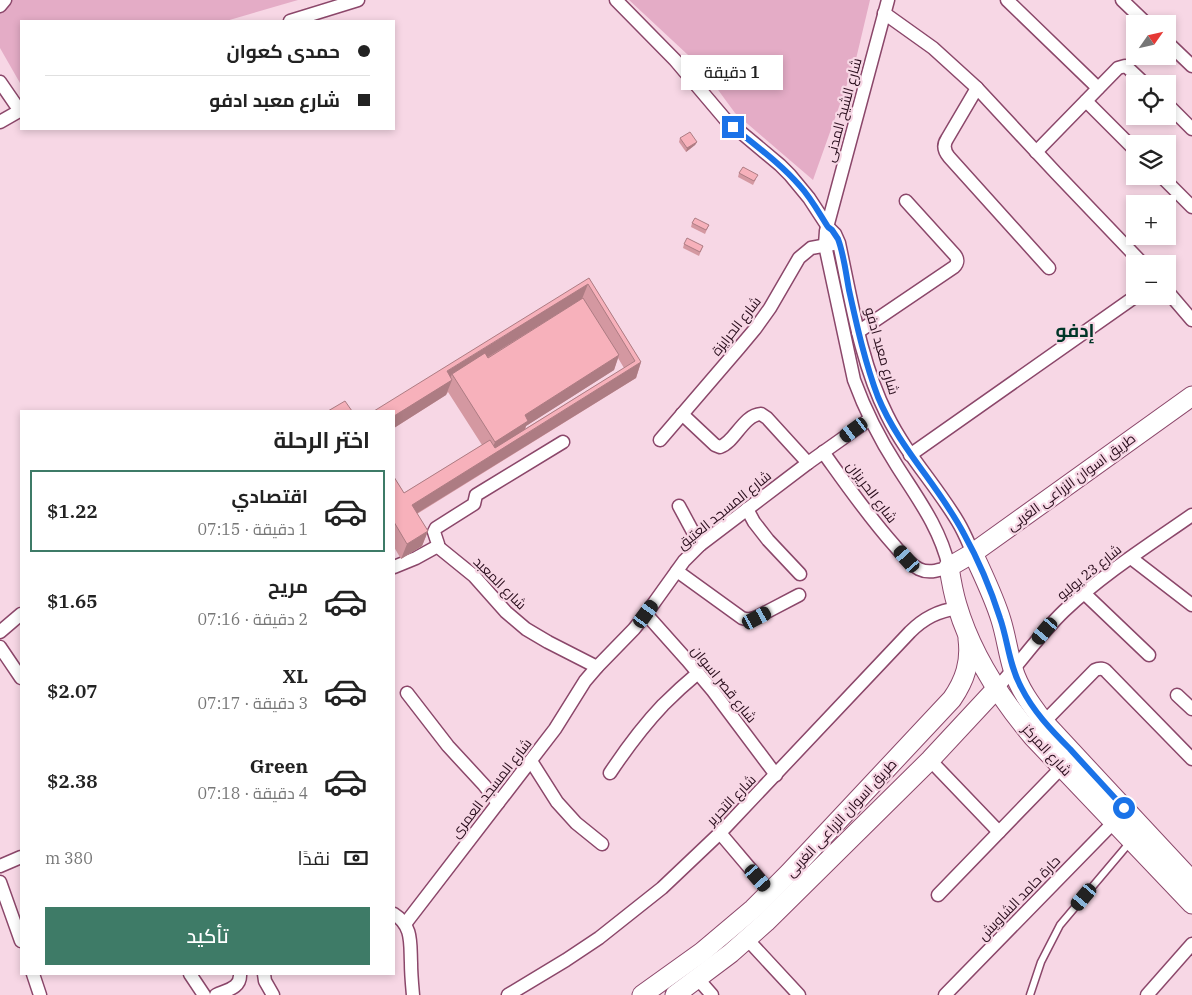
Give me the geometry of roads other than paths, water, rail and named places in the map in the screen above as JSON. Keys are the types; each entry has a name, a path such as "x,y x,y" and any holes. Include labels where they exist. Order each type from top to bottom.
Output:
{"main road":[{"name":"طريق اسوان الزراعى الغربى","path":"949,567 973,553 1192,396"},
{"name":"شارع المركز","path":"973,553 1001,619 1013,670 1020,687 1044,722 1192,904"},
{"name":"شارع المركز","path":"949,567 958,608 966,628 996,688 1021,722 1114,822 1192,881"},
{"name":"طريق اسوان الزراعى الغربى","path":"642,995 702,952 770,892 952,698 959,688 968,665 969,641 966,628"},
{"name":"طريق اسوان الزراعى الغربى","path":"675,995 698,979 766,922 930,760 996,688"}],"street":[{"path":"0,6 5,0"},
{"path":"293,20 358,0"},
{"name":"شارع معبد ادفو","path":"616,0 675,60 725,119 780,165 810,198 828,227 835,234 840,244 858,332 878,396 887,416 910,455 958,523 973,553"},
{"name":"شارع الشيخ المدنى","path":"828,227 888,0"},
{"path":"1008,0 1098,88"},
{"path":"1122,0 1138,15"},
{"path":"884,13 933,48 977,88 1134,255"},
{"path":"1176,51 1192,66"},
{"path":"1036,152 1118,68 1128,68 1135,75"},
{"path":"1,85 20,109"},
{"path":"977,88 945,142 945,150 949,157 1049,268"},
{"path":"1086,101 1126,141"},
{"path":"0,122 20,111"},
{"path":"1176,113 1192,129"},
{"path":"1170,185 1192,207"},
{"path":"858,332 954,267 957,263 958,260 955,255 906,201"},
{"path":"828,227 825,245 854,380 861,400 896,465 932,521 945,551 949,567"},
{"name":"شارع الحرايزة","path":"660,440 755,329 799,258 811,248 840,244"},
{"path":"1176,301 1192,320"},
{"path":"910,455 1126,303"},
{"path":"682,414 720,448 744,424 755,415 761,414 767,418 808,463"},
{"name":"شارع المسجد العتيق","path":"597,666 646,614 687,557 700,545 870,418"},
{"path":"395,568 437,546 438,542 434,532 436,528 474,504 476,496 562,442"},
{"name":"شارع الحريزان","path":"823,452 864,510 913,565 920,570 928,572 949,567"},
{"path":"679,506 700,545"},
{"path":"747,509 768,540 800,574"},
{"name":"شارع 23 يوليو","path":"996,688 1045,631 1084,593 1192,515"},
{"name":"شارع المعبد","path":"437,546 474,576 506,612 526,629 536,636 597,666"},
{"path":"1131,558 1192,605"},
{"path":"677,571 745,619 757,618 799,595"},
{"path":"1084,593 1149,655"},
{"name":"شارع التحرير","path":"508,995 599,938 662,888 720,834 920,622 938,612 958,608"},
{"name":"شارع قصر اسوان","path":"646,614 698,673 776,775"},
{"path":"0,632 20,615"},
{"path":"0,647 20,677"},
{"name":"شارع المسجد العمرى","path":"405,924 555,729 585,681 597,666"},
{"path":"1044,722 1095,670 1103,669 1192,759"},
{"path":"610,773 630,743 651,718 698,673"},
{"path":"407,693 448,746 498,803"},
{"path":"1177,695 1192,709"},
{"path":"930,760 999,832"},
{"path":"531,761 557,802 576,823 602,844"},
{"path":"938,895 1062,767"},
{"name":"حارة حامد الشاويش","path":"945,995 1114,822"},
{"path":"720,834 770,892"},
{"path":"0,866 20,857"},
{"path":"0,882 20,938"},
{"path":"395,915 405,924 411,939 413,995"},
{"path":"747,939 798,995"},
{"path":"1155,992 1190,949"},
{"path":"33,975 40,995"},
{"path":"191,975 204,995"},
{"path":"216,995 237,984 240,980 240,975"},
{"path":"264,975 265,981 273,995"},
{"path":"698,979 712,995"}],"lane":[{"path":"1030,995 1041,962 1060,925 1140,841"}],"district":[{"name":"إدفو","path":"1075,330"}]}
